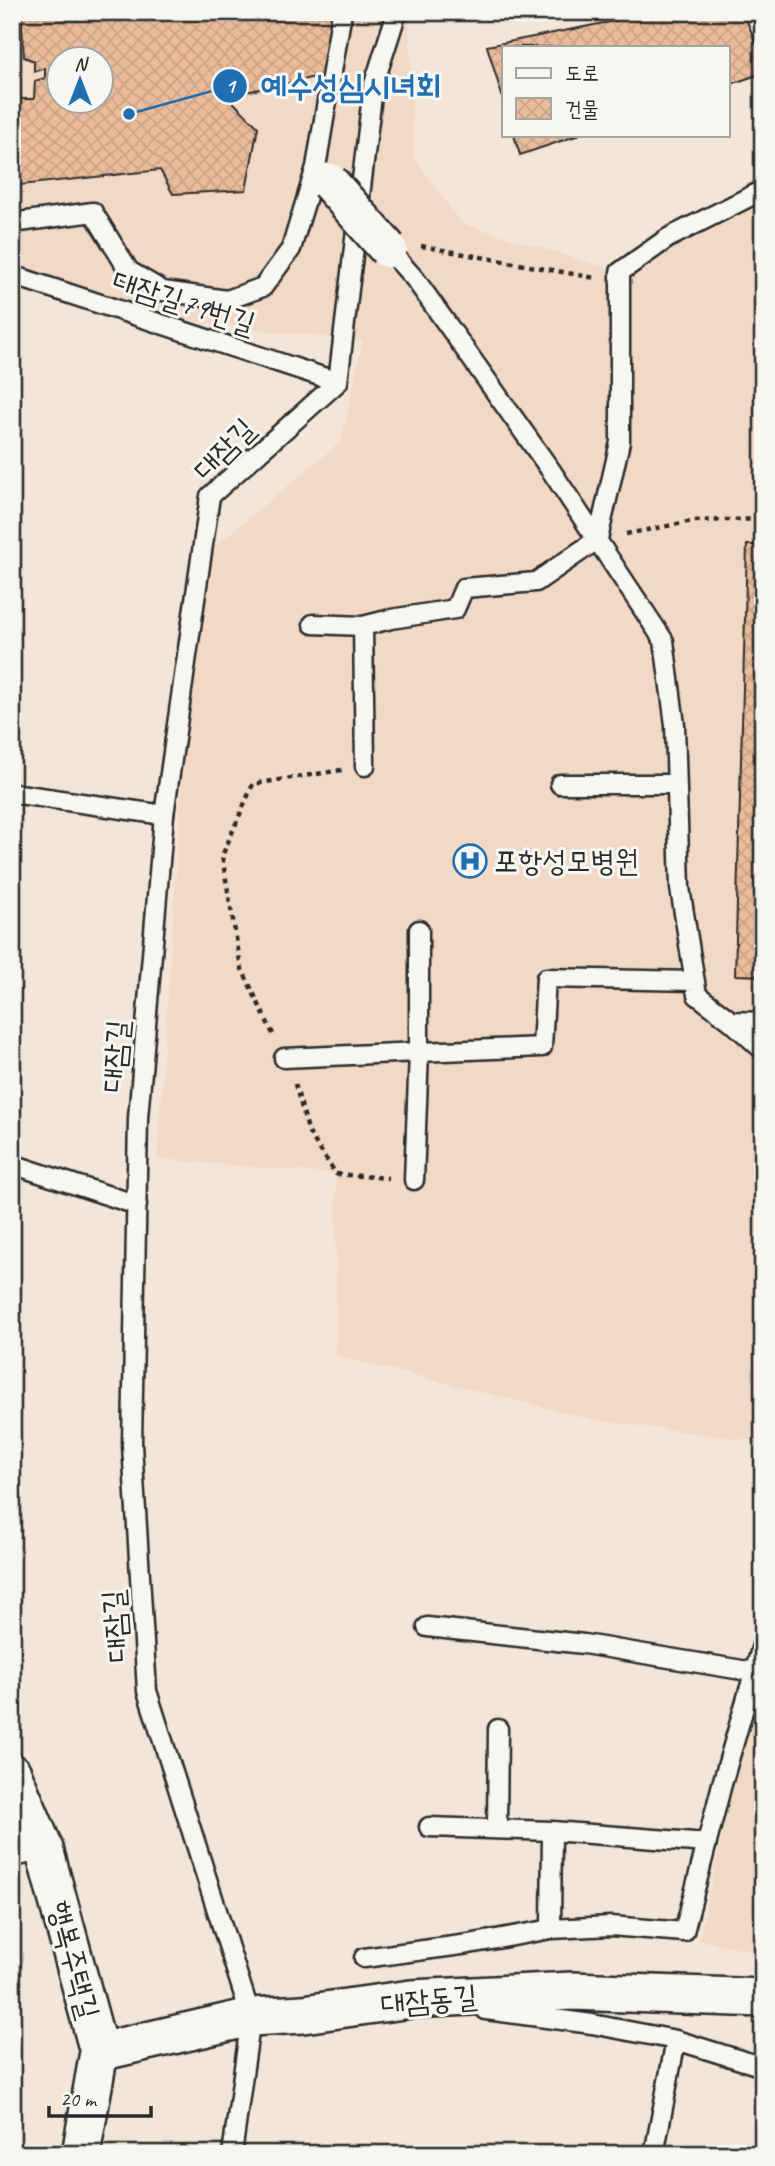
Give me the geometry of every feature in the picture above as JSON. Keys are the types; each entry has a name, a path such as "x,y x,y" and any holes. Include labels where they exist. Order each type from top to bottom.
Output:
{"street":[{"path":"323,174 388,249"},
{"name":"행복주택길","path":"12,1773 28,1854 99,2052 81,2154"},
{"name":"대잠동길","path":"99,2052 251,2017 303,2014 411,1999 572,1991 763,1998"}],"lane":[{"path":"12,223 93,212 129,271 163,291 227,300 264,287 291,249 323,174 342,12"},
{"path":"338,382 373,87 397,12"},
{"path":"313,624 363,626 455,609 464,588 536,582 598,539 620,442 620,272 668,238 763,190"},
{"path":"388,249 415,279 598,539 664,641 675,725 680,888 697,995 763,1050"},
{"name":"대잠길79번길","path":"12,275 338,382"},
{"name":"대잠길","path":"232,2154 251,2017 147,1691 132,1445 138,1118 164,815 210,496 338,382"},
{"path":"363,626 365,766"},
{"path":"560,784 676,784"},
{"path":"12,793 164,815"},
{"path":"414,1180 419,1052 419,930"},
{"path":"285,1058 542,1047 546,978 695,981"},
{"path":"731,1021 763,1022"},
{"path":"12,1164 137,1205"},
{"path":"427,1628 584,1644 754,1672"},
{"path":"364,1958 469,1944 551,1928 611,1926 684,1932 763,1642"},
{"path":"497,1829 498,1729"},
{"path":"429,1827 552,1831 707,1843"},
{"path":"551,1928 552,1831"},
{"path":"411,1999 592,2024 676,2040 763,2067"},
{"path":"654,2154 676,2040"}],"path":[{"path":"388,249 428,246 620,283"},
{"path":"598,539 693,521 763,519"},
{"path":"365,766 253,784 222,856 241,967 293,1076 309,1133 336,1174 414,1180"}],"shaded area":[{"name":"포항성모병원","path":"12,12 409,12 414,157 461,223 620,272 763,172 763,1442 595,1420 336,1356 336,1174 157,1159 196,562 341,442 363,341 201,323 12,272"},
{"path":"763,1647 763,1953 699,1940"}],"building":[{"path":"21,12 179,12 180,18 224,12 332,12 329,74 227,96 258,127 246,190 173,194 160,170 12,186 12,99 34,99 35,81 45,78 45,68 34,72 34,61 24,57"},
{"path":"660,12 743,12 763,59 763,73 730,84 730,46 502,46 502,95 487,46"},
{"path":"514,136 576,136 520,155"},
{"path":"747,545 763,545 763,976 735,975"}],"place":[{"name":"예수성심시녀회","path":"129,114"},
{"name":"포항성모병원","path":"470,861"}]}
